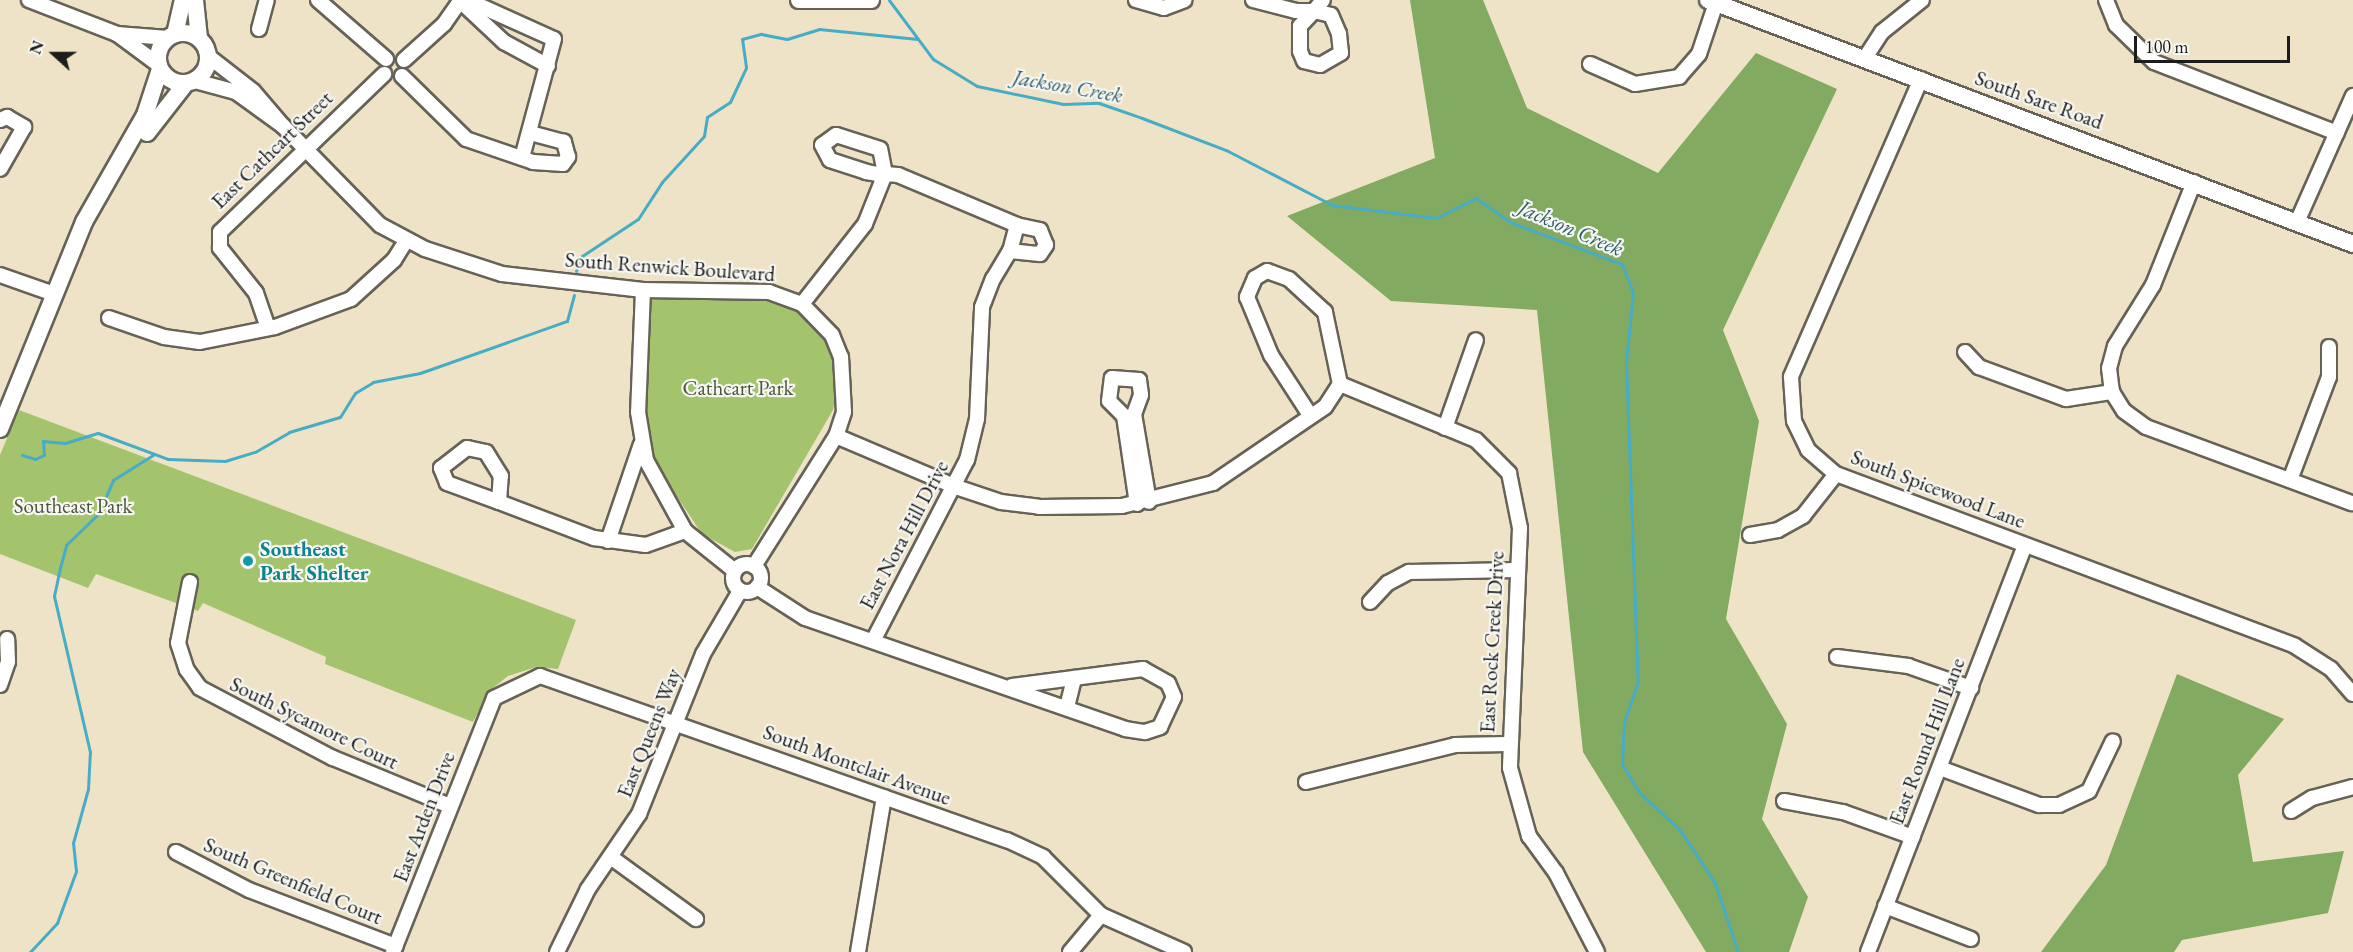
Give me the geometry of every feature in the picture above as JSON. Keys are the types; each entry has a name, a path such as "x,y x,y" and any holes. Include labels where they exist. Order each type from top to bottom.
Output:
{"main road":[{"path":"0,429 54,294 104,188 148,109 160,67 160,48 171,36 183,0"},
{"path":"104,188 190,82 204,73 208,56 199,38 195,0"},
{"path":"799,0 870,0"},
{"name":"South Sare Road","path":"1712,1 2298,220 2353,244"},
{"path":"171,36 199,38"},
{"path":"160,67 171,80 190,82"}],"street":[{"path":"29,0 117,34 160,67"},
{"path":"259,29 267,0"},
{"path":"318,0 386,58 404,60"},
{"path":"1136,0 1164,8 1185,0"},
{"path":"1253,0 1318,5"},
{"path":"1864,58 1882,32 1922,0"},
{"path":"2106,0 2116,25 2154,62 2337,133"},
{"path":"1590,64 1635,84 1679,77 1699,54 1712,1"},
{"path":"462,2 476,4 516,20 554,39 531,133 522,158"},
{"path":"462,2 504,42 548,66"},
{"path":"402,76 404,60 444,24 462,2"},
{"path":"504,42 516,20"},
{"path":"117,34 171,36"},
{"name":"South Renwick Boulevard","path":"208,56 253,91 283,126 380,225 406,241 502,274 643,290 769,292 802,304 832,335 841,357 847,387 836,436 754,566"},
{"path":"386,58 384,74 402,76 466,140 554,166 568,157 564,142 531,133"},
{"name":"East Cathcart Street","path":"268,328 261,302 218,239 228,220 384,74"},
{"name":"South Spicewood Lane","path":"1921,80 1791,377 1797,431 1816,459 1836,474 2295,646 2331,669 2353,694"},
{"name":"South Renwick Boulevard","path":"190,82 227,88 283,126"},
{"path":"2298,220 2353,96"},
{"path":"0,120 7,117 24,127 4,150 0,169"},
{"path":"802,304 865,224 885,174 919,183 1017,225 1040,230 1046,245 1040,254 1010,251"},
{"path":"2194,182 2153,285 2115,346 2109,368 2112,392 2124,411 2146,427 2352,503"},
{"name":"East Nora Hill Drive","path":"873,641 956,487 977,419 982,307 1010,251 1017,225"},
{"path":"109,318 164,337 200,342 268,328 351,299 389,264 406,241"},
{"path":"836,436 956,487 1001,502 1039,507 1143,503 1213,483 1310,415 1337,390 1332,326 1318,303 1278,272 1255,278 1247,297 1254,319 1310,415"},
{"path":"0,275 54,294"},
{"path":"643,290 638,379 642,444 651,474 685,531 735,571"},
{"path":"1445,428 1476,340"},
{"path":"2290,480 2329,377 2329,347"},
{"path":"1965,352 1978,367 2066,399 2112,392"},
{"path":"1133,442 1119,410 1109,401 1112,378 1139,380 1141,395 1135,407 1133,442 1143,503"},
{"name":"East Rock Creek Drive","path":"1337,390 1371,400 1476,441 1509,474 1520,528 1508,744 1529,836 1556,873 1597,952"},
{"path":"1119,410 1135,407"},
{"path":"608,541 642,444"},
{"path":"499,502 501,476 486,452 467,448 441,468 443,480 499,502 608,541 658,543 685,531"},
{"path":"630,483 651,474"},
{"path":"1750,535 1778,530 1803,516 1836,474"},
{"name":"East Round Hill Lane","path":"1868,952 2025,545"},
{"path":"735,571 754,566 761,578 758,587"},
{"path":"1370,602 1388,583 1409,572 1518,570"},
{"path":"735,571 733,580 740,591 758,587 798,614 1145,732 1161,727 1174,697 1168,683 1143,669 1012,686"},
{"name":"South Sycamore Court","path":"190,582 178,643 187,670 200,688 333,758 450,806"},
{"name":"East Queens Way","path":"557,952 588,889 612,858 639,814 678,723 703,654 740,591"},
{"path":"0,685 8,662 7,639"},
{"path":"1837,657 1908,666 1971,687"},
{"name":"South Montclair Avenue","path":"494,698 540,676 884,797 1043,857 1101,915 1184,952"},
{"path":"1067,707 1074,678"},
{"name":"East Arden Drive","path":"394,949 494,698"},
{"path":"1940,768 2039,805 2059,805 2089,790 2114,741"},
{"path":"1306,782 1455,745 1508,744"},
{"path":"2291,812 2312,798 2353,787"},
{"path":"858,952 884,797"},
{"path":"1784,801 1843,812 1913,837"},
{"name":"South Greenfield Court","path":"176,852 249,890 394,949"},
{"path":"612,858 696,919"},
{"path":"1885,906 1971,939"},
{"path":"1070,952 1101,915"}],"green space":[{"path":"1410,0 1483,0 1527,108 1658,173 1756,53 1837,89 1723,330 1759,421 1726,619 1787,724 1762,819 1808,897 1789,952 1706,952 1583,752 1537,310 1391,301 1287,216 1435,158"},
{"name":"Cathcart Park","path":"651,294 786,299 820,326 835,354 838,386 833,410 752,549 735,552 702,534 660,471 647,437 643,387"},
{"name":"Southeast Park","path":"19,410 576,620 558,669 536,667 508,676 489,691 473,722 325,664 326,657 203,603 198,611 96,574 88,588 0,554 0,455"},
{"path":"2177,674 2284,719 2238,775 2253,862 2344,851 2328,913 2182,940 2174,952 2041,952 2106,865"}],"waterway":[{"name":"Jackson Creek","path":"889,0 933,59 977,86 1063,104 1099,103 1226,150 1332,205 1436,218 1476,198 1510,222 1622,264 1633,292 1626,362 1638,682 1624,722 1622,764 1639,792 1680,830 1715,883 1738,952"},
{"path":"576,271 582,256 638,219 662,182 704,136 707,117 730,102 746,67 742,39 761,34 787,39 819,29 917,39"},
{"path":"22,455 35,459 44,455 43,441 65,443 98,433 168,459 225,461 255,452 289,432 340,417 355,393 373,382 420,373 567,321 574,295"},
{"path":"30,952 57,923 76,871 73,843 88,789 90,752 54,596 60,568 66,545 99,513 113,480 153,455"}],"place":[{"name":"Southeast Park Shelter","path":"248,561"}]}
